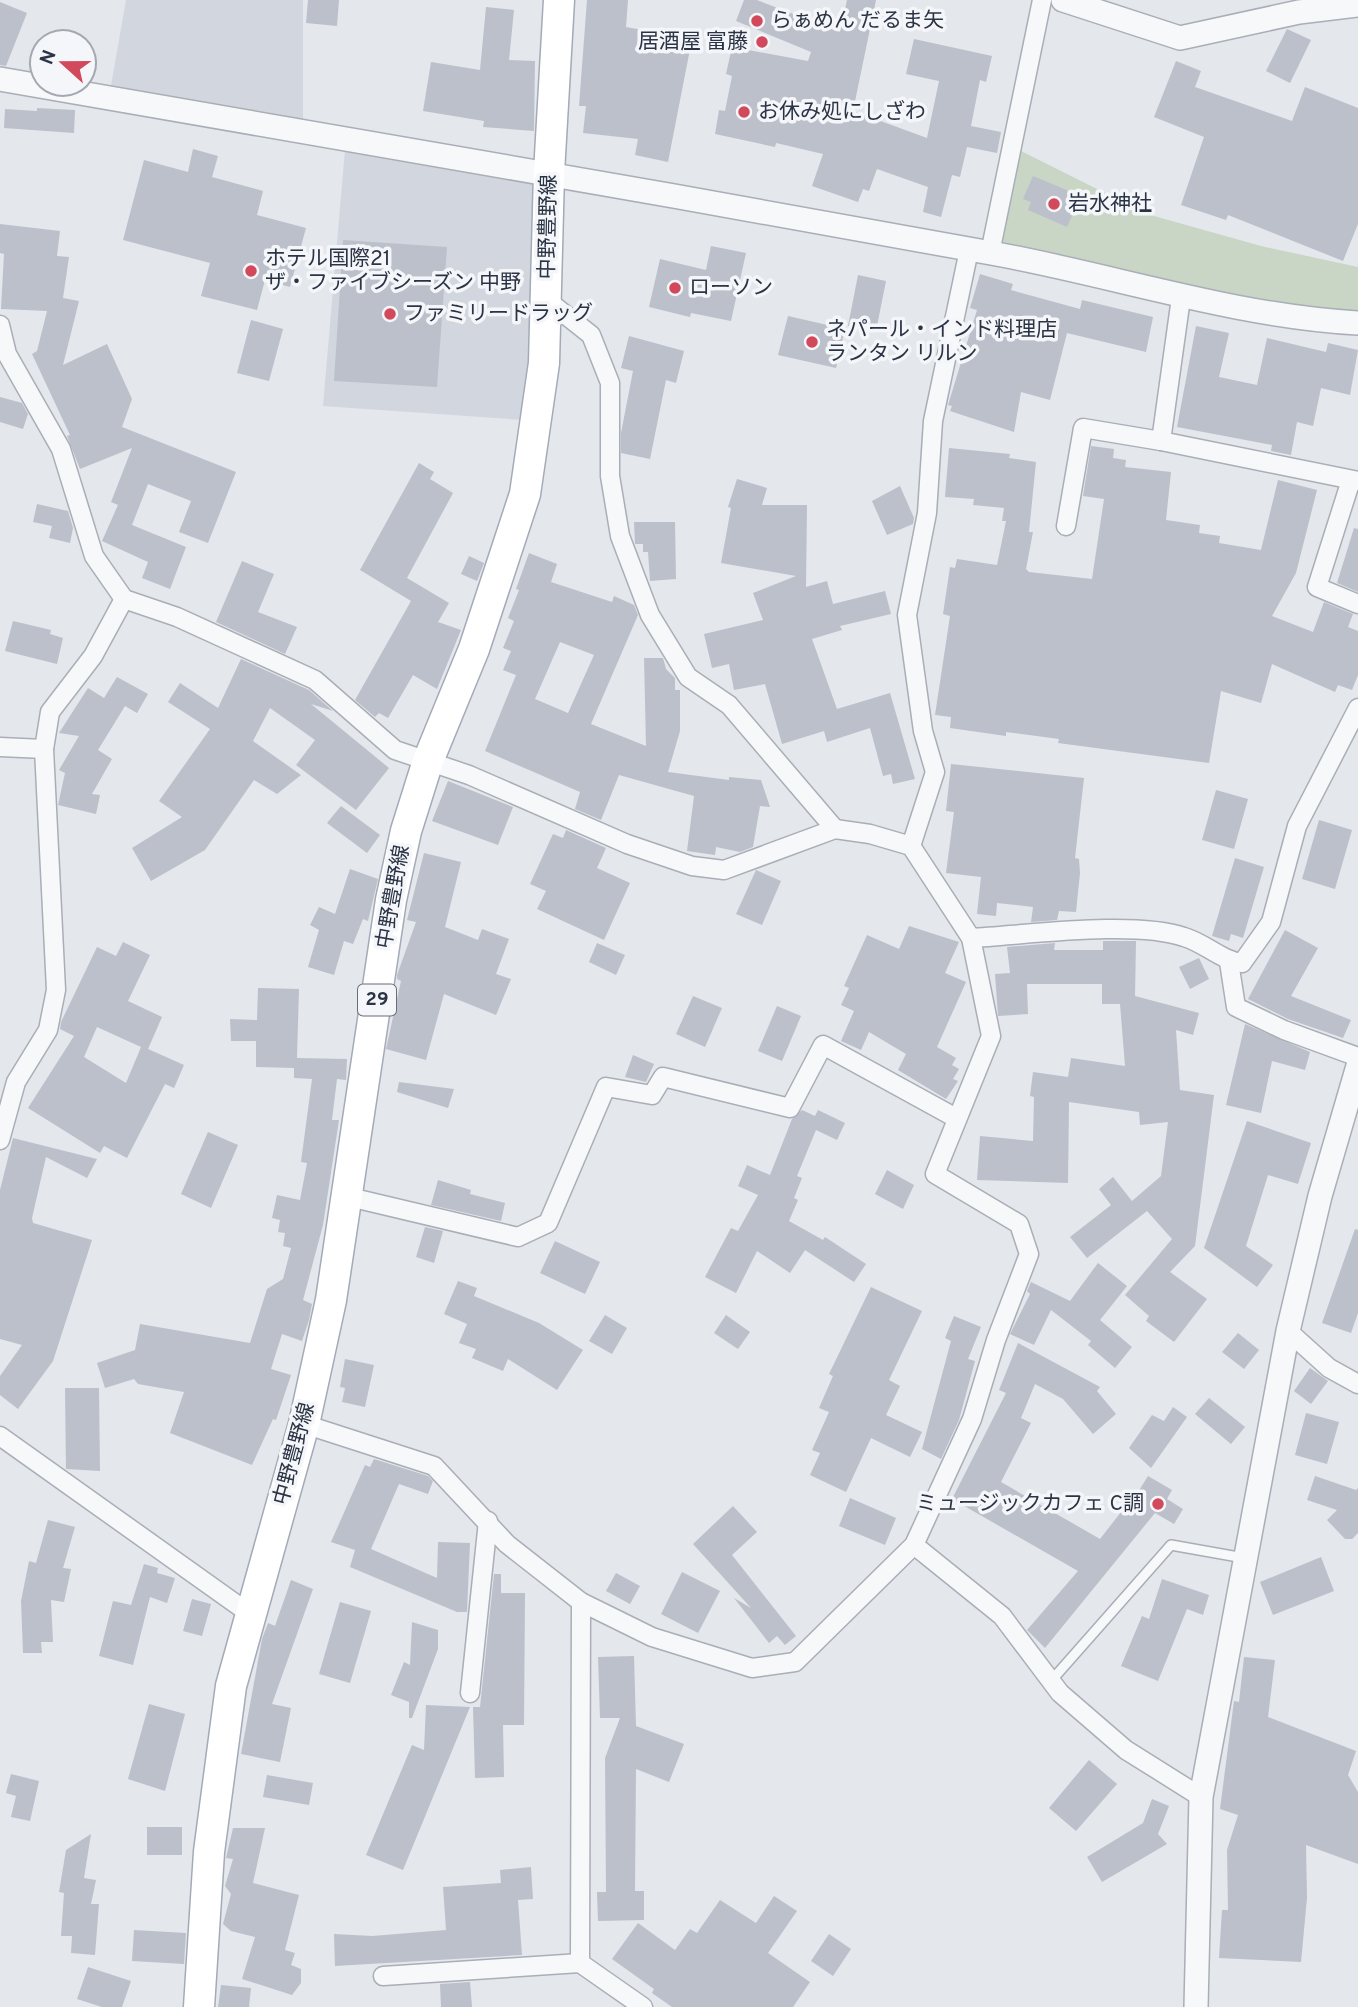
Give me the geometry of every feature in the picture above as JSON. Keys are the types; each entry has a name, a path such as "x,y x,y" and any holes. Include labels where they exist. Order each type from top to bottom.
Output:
{"main road":[{"name":"中野豊野線","path":"199,2007 209,1852 231,1686 304,1424 331,1300 391,900 407,831 428,761 474,649 525,494 544,363 548,301 549,173 559,0"}],"street":[{"path":"911,846 934,772 923,731 907,614 927,513 933,421 980,251 1042,0"},
{"path":"1063,0 1180,38 1301,6 1358,5"},
{"path":"0,79 549,173 980,251 1181,298 1327,321 1358,323"},
{"path":"1161,441 1181,298"},
{"path":"548,301 591,335 610,383 610,476 620,536 650,615 688,677 729,705 835,829"},
{"path":"0,325 8,354 61,449 94,556 124,599 177,617 315,680 395,750 469,775 627,844 692,866 723,870 835,829 870,834 911,846 971,938 991,1036 935,1174 1019,1224 1029,1254 996,1340 972,1419 914,1545 795,1662 752,1668 652,1637 581,1602 508,1544 434,1466 304,1424"},
{"path":"1066,526 1083,428 1161,441 1355,481 1317,587 1358,604"},
{"path":"0,1140 16,1082 48,1030 56,990 44,749 50,712 93,656 124,599"},
{"path":"971,938 1129,929 1184,937 1229,962 1242,963 1271,922 1297,826 1358,708"},
{"path":"0,747 44,749"},
{"path":"1229,962 1236,1007 1284,1030 1358,1056"},
{"path":"345,1196 518,1237 548,1223 606,1087 652,1095 663,1077 790,1108 823,1045 956,1118"},
{"path":"1196,2007 1201,1797 1288,1331 1320,1196 1358,1066"},
{"path":"1288,1331 1329,1368 1358,1384"},
{"path":"0,1436 250,1614"},
{"path":"470,1693 488,1521"},
{"path":"914,1545 1002,1616 1060,1693 1126,1749 1201,1797"},
{"path":"580,1963 581,1602"},
{"path":"383,1976 580,1963 643,2007"}],"lane":[{"path":"1051,1681 1171,1545 1244,1558"}],"shaded area":[{"path":"126,0 303,0 303,131 109,97"},
{"path":"346,138 549,173 537,421 323,406"}],"green space":[{"path":"1011,146 1147,214 1261,246 1358,267 1358,323 990,253"}],"building":[{"path":"308,0 339,0 337,26 306,23"},
{"path":"587,0 628,0 626,27 692,39 668,162 635,155 638,139 583,133 586,106 579,106"},
{"path":"744,0 757,0 840,32 847,0 876,0 853,111 927,138 939,81 906,74 914,39 992,56 986,82 980,80 971,126 1001,132 997,153 967,147 960,177 952,175 941,217 923,212 928,187 877,169 869,191 863,189 858,202 812,186 823,154 776,143 775,147 715,134 719,110 725,111 732,76 726,74 732,47 808,61 811,52 736,21"},
{"path":"0,2 27,13 6,66 0,65"},
{"path":"486,7 514,10 509,60 535,61 534,131 483,127 484,121 423,111 431,62 480,70"},
{"path":"1287,29 1311,40 1290,83 1266,71"},
{"path":"1176,61 1201,71 1195,87 1292,121 1305,87 1358,108 1358,224 1343,261 1228,215 1226,220 1181,205 1204,137 1154,117"},
{"path":"37,108 75,110 74,133 4,128 5,109 37,111"},
{"name":"ホテル国際21 ザ・ファイブシーズン 中野","path":"193,149 218,156 212,177 263,191 257,215 306,228 290,287 265,280 257,310 201,296 210,263 123,240 144,160 188,172"},
{"name":"岩水神社","path":"1033,176 1081,196 1067,227 1028,210 1031,202 1023,199"},
{"path":"0,224 60,231 57,256 69,257 63,298 79,301 63,365 107,344 132,399 122,427 236,472 208,543 179,532 191,501 148,484 132,525 186,547 170,589 142,578 148,562 102,541 118,505 111,502 132,448 80,469 67,436 70,435 32,354 37,351 47,311 1,309 4,254 0,253"},
{"name":"ファミリードラッグ","path":"343,240 447,247 437,387 334,381"},
{"path":"711,246 746,253 731,321 691,313 690,317 649,307 660,259 706,270"},
{"path":"980,274 1013,284 1011,290 1080,309 1082,300 1153,317 1146,352 1067,333 1050,400 1021,392 1014,432 950,411 952,406 948,405 977,310 970,308"},
{"path":"858,275 886,281 876,331 848,326"},
{"name":"ネパール・インド料理店 ランタン リルン","path":"788,316 845,329 836,368 778,355"},
{"path":"251,320 283,329 269,381 237,373"},
{"path":"1196,326 1229,333 1219,377 1257,385 1267,338 1326,352 1328,343 1358,350 1350,395 1321,388 1313,426 1297,422 1291,455 1271,451 1272,445 1177,427"},
{"path":"629,336 684,351 676,383 666,380 650,459 621,453 621,433 633,371 621,368"},
{"path":"0,397 22,403 28,414 23,429 0,422"},
{"path":"1091,446 1114,449 1113,458 1126,460 1125,467 1171,472 1166,520 1200,525 1199,533 1220,536 1219,543 1261,550 1278,480 1317,490 1296,573 1272,616 1313,632 1324,602 1353,614 1348,627 1358,631 1358,675 1352,690 1338,685 1335,692 1272,664 1261,703 1221,691 1209,763 1058,743 1059,739 1006,732 1006,736 950,728 951,717 935,715 950,616 943,614 950,567 955,568 957,559 997,565 1006,521 1002,521 1004,508 973,505 974,499 945,497 949,448 1010,454 1009,458 1036,462 1029,532 1033,532 1026,569 1029,572 1092,579 1104,499 1083,496"},
{"path":"419,463 434,472 430,479 453,493 407,578 449,603 438,622 461,630 437,689 413,675 388,718 379,713 375,717 355,700 411,601 360,570"},
{"path":"737,479 767,488 762,505 807,505 806,587 827,581 833,604 885,591 891,614 840,626 842,630 812,639 837,709 890,693 915,779 893,784 891,774 883,776 870,728 827,742 824,731 782,744 765,684 734,690 729,664 712,668 704,634 763,620 753,593 796,576 721,563 731,508 728,507"},
{"path":"900,486 914,518 913,524 887,535 872,501"},
{"path":"37,504 68,511 73,528 70,543 49,538 52,526 33,522"},
{"path":"634,522 675,522 676,579 650,581 648,552 643,552 643,544 635,544"},
{"path":"1354,528 1358,529 1358,592 1337,583"},
{"path":"529,553 557,564 551,582 612,602 614,596 634,605 638,615 591,724 646,746 644,658 663,658 666,669 675,678 675,690 680,690 680,731 668,772 729,780 729,777 761,780 770,807 760,806 753,847 740,852 716,847 715,855 687,851 694,796 619,775 601,820 575,809 580,792 485,751 516,675 503,670 511,651 503,648 514,621 508,618 519,590 516,589","holes":["560,642 594,655 568,713 535,699"]},
{"path":"469,556 484,563 477,581 461,574"},
{"path":"242,561 274,574 258,612 297,627 285,654 216,622"},
{"path":"13,621 51,630 50,634 63,638 57,664 5,651"},
{"path":"241,659 309,690 333,711 311,704 389,768 356,810 296,765 315,740 270,708 253,741 301,775 277,794 254,780 205,850 151,881 132,848 182,817 159,801 210,729 168,702 180,683 218,708"},
{"path":"117,677 148,694 137,713 125,706 98,750 112,759 92,794 100,795 96,814 58,805 65,773 59,770 79,736 59,733 88,688 104,698"},
{"path":"951,764 1084,778 1075,858 1079,859 1080,873 1076,912 1059,911 1057,920 1031,922 1033,907 997,903 996,916 977,914 981,877 946,873 954,812 946,811"},
{"path":"448,781 513,807 498,845 432,821"},
{"path":"1216,790 1248,799 1234,849 1202,840"},
{"path":"341,806 380,835 367,853 327,823"},
{"path":"1319,820 1352,830 1335,889 1302,879"},
{"path":"566,830 606,848 597,868 630,883 604,940 537,909 546,891 530,884 553,834 563,838"},
{"path":"424,853 461,862 445,927 478,940 482,929 509,939 496,974 511,979 496,1015 444,994 426,1060 386,1049 401,981 397,979 397,975 416,922 407,920"},
{"path":"1235,858 1264,867 1243,938 1231,934 1229,941 1212,936"},
{"path":"350,869 378,879 368,921 363,919 353,944 344,941 334,975 308,967 319,930 310,925 319,907 335,914"},
{"path":"756,870 781,881 762,925 736,914"},
{"path":"909,926 959,942 945,973 966,982 937,1047 956,1058 952,1065 959,1069 953,1079 958,1081 946,1099 898,1070 906,1054 869,1032 861,1050 841,1041 854,1011 841,1005 849,988 844,986 867,935 899,949"},
{"path":"1285,930 1318,948 1291,996 1351,1020 1343,1038 1288,1019 1248,999"},
{"path":"1103,941 1136,941 1135,996 1199,1013 1193,1035 1176,1030 1180,1090 1214,1095 1195,1246 1170,1272 1207,1299 1174,1342 1146,1321 1149,1316 1125,1295 1172,1239 1147,1211 1087,1258 1070,1237 1111,1205 1099,1189 1113,1177 1132,1201 1161,1176 1168,1122 1140,1125 1139,1112 1069,1102 1068,1183 977,1180 980,1136 1033,1141 1034,1097 1030,1096 1033,1072 1068,1077 1071,1058 1125,1066 1120,1004 1102,1004 1102,984 1027,984 1028,1014 998,1016 995,974 1010,973 1007,947 1055,943 1054,950 1103,950"},
{"path":"123,942 150,955 128,1001 162,1017 148,1049 184,1065 174,1088 165,1084 127,1158 104,1146 100,1153 28,1108 74,1036 60,1029 61,1022 97,947 116,956","holes":["97,1027 141,1047 126,1083 84,1057"]},
{"path":"597,943 625,955 616,975 589,962"},
{"path":"1199,958 1209,979 1190,989 1179,967"},
{"path":"258,988 299,989 297,1058 347,1059 346,1080 337,1079 332,1120 339,1120 323,1225 303,1300 312,1304 309,1320 302,1341 282,1334 271,1369 291,1375 276,1420 273,1419 252,1465 170,1433 184,1392 138,1384 134,1379 105,1388 97,1363 135,1350 140,1324 250,1343 267,1289 283,1279 291,1248 283,1246 285,1233 278,1232 280,1220 272,1218 277,1195 300,1200 307,1163 301,1162 312,1079 294,1078 294,1068 256,1067 256,1041 231,1041 230,1019 257,1020"},
{"path":"693,996 722,1008 705,1047 676,1034"},
{"path":"777,1006 801,1016 782,1061 758,1051"},
{"path":"1245,1024 1310,1052 1305,1070 1272,1061 1261,1113 1226,1105"},
{"path":"633,1055 654,1064 646,1082 625,1077"},
{"path":"399,1082 454,1089 448,1108 397,1092"},
{"path":"802,1110 815,1116 818,1110 845,1123 837,1140 816,1130 797,1176 802,1178 794,1198 798,1200 789,1221 823,1240 825,1237 866,1264 854,1282 805,1250 790,1273 757,1251 736,1293 705,1277 731,1228 738,1231 758,1195 738,1186 747,1165 770,1175 792,1119"},
{"path":"1247,1121 1311,1143 1298,1184 1268,1175 1246,1246 1273,1265 1257,1287 1204,1248"},
{"path":"208,1132 238,1145 211,1208 181,1194"},
{"path":"13,1138 97,1159 87,1178 46,1157 33,1223 92,1240 53,1361 18,1409 0,1395 0,1376 22,1345 0,1339 0,1190"},
{"path":"887,1170 914,1185 903,1209 875,1194"},
{"path":"438,1180 471,1190 470,1194 505,1203 501,1221 431,1205"},
{"path":"425,1227 443,1231 434,1263 416,1257"},
{"path":"1355,1229 1358,1230 1358,1313 1351,1333 1322,1323"},
{"path":"555,1241 600,1262 585,1294 540,1273"},
{"path":"1098,1263 1127,1286 1100,1320 1132,1347 1115,1368 1088,1345 1091,1341 1051,1310 1034,1345 1010,1334 1030,1294 1027,1291 1031,1282 1070,1301"},
{"path":"458,1281 477,1288 474,1296 539,1323 583,1350 557,1390 508,1359 503,1371 472,1358 476,1349 459,1343 467,1324 444,1314"},
{"path":"871,1287 922,1311 889,1380 900,1386 886,1415 922,1432 910,1457 871,1438 846,1492 810,1475 820,1453 812,1450 829,1412 819,1408 833,1376 829,1374"},
{"path":"605,1315 627,1328 612,1354 589,1341"},
{"path":"726,1315 750,1332 738,1349 714,1333"},
{"path":"954,1316 981,1327 968,1359 975,1361 959,1420 941,1459 922,1449 951,1341 945,1338"},
{"path":"1238,1333 1259,1350 1244,1369 1222,1352"},
{"path":"1018,1343 1100,1387 1097,1391 1116,1414 1093,1434 1063,1399 1035,1384 1021,1418 1031,1423 1001,1482 1100,1539 1128,1503 1130,1505 1148,1476 1172,1490 1167,1499 1183,1509 1174,1524 1155,1513 1045,1648 1027,1630 1078,1571 952,1499 1006,1393 999,1390"},
{"path":"345,1359 374,1365 365,1407 342,1402 345,1388 340,1387"},
{"path":"1310,1368 1328,1381 1311,1404 1294,1391"},
{"path":"65,1388 99,1388 100,1471 66,1469"},
{"path":"1209,1398 1245,1427 1231,1444 1195,1414"},
{"path":"1173,1407 1187,1417 1151,1468 1129,1448 1152,1415 1164,1421"},
{"path":"1306,1413 1339,1422 1327,1464 1295,1455"},
{"path":"374,1459 428,1476 433,1481 428,1494 399,1484 371,1549 437,1578 438,1542 470,1543 467,1612 457,1612 350,1567 355,1550 331,1542 365,1465 370,1467"},
{"path":"1315,1476 1356,1490 1358,1488 1358,1533 1352,1539 1345,1539 1327,1520 1337,1510 1307,1500"},
{"path":"850,1498 896,1518 885,1545 839,1526"},
{"path":"733,1506 757,1532 732,1555 796,1636 785,1645 777,1636 769,1643 734,1598 751,1608 693,1544"},
{"path":"48,1520 75,1527 63,1568 71,1569 64,1602 51,1600 53,1642 41,1642 42,1653 23,1653 21,1601 29,1561 36,1563"},
{"path":"1321,1557 1334,1591 1273,1615 1260,1582"},
{"path":"144,1564 158,1568 157,1573 175,1578 167,1603 150,1597 133,1665 99,1656 113,1601 131,1605"},
{"path":"682,1572 720,1591 698,1633 661,1614"},
{"path":"616,1573 640,1586 630,1604 606,1591"},
{"path":"494,1574 501,1574 501,1593 525,1593 524,1725 503,1725 504,1777 475,1778 473,1707 480,1707"},
{"path":"1162,1579 1209,1595 1203,1615 1187,1609 1158,1681 1121,1666 1142,1616 1149,1619"},
{"path":"291,1580 313,1589 272,1704 291,1708 280,1762 241,1754 262,1639 268,1623 275,1626"},
{"path":"192,1599 211,1604 202,1636 183,1631"},
{"path":"340,1602 371,1611 350,1683 319,1674"},
{"path":"412,1622 438,1630 438,1649 412,1718 409,1718 409,1702 391,1695 404,1662 410,1665"},
{"path":"634,1656 636,1726 684,1744 669,1782 636,1769 635,1891 644,1891 644,1920 598,1921 597,1892 606,1892 605,1758 620,1718 600,1718 598,1657"},
{"path":"1244,1657 1275,1660 1268,1717 1356,1751 1348,1775 1358,1792 1358,1864 1306,1845 1307,1898 1301,1962 1219,1958 1222,1910 1228,1910 1227,1850 1238,1815 1220,1809 1234,1701 1239,1702"},
{"path":"149,1704 185,1714 165,1791 128,1779"},
{"path":"426,1705 470,1707 403,1870 366,1855 412,1745 424,1750"},
{"path":"1089,1760 1117,1784 1076,1831 1049,1808"},
{"path":"11,1774 39,1781 30,1821 11,1817 16,1796 6,1793"},
{"path":"267,1775 313,1783 309,1805 263,1797"},
{"path":"1152,1799 1169,1806 1158,1834 1167,1844 1102,1882 1087,1857 1143,1823"},
{"path":"147,1827 182,1827 182,1855 147,1855"},
{"path":"233,1828 265,1828 253,1883 299,1895 285,1950 295,1953 291,1965 301,1969 301,1983 292,1995 242,1979 255,1937 231,1931 223,1924 231,1894 225,1886 233,1859 226,1858"},
{"path":"91,1834 84,1878 96,1880 91,1904 99,1904 95,1955 71,1953 72,1936 61,1936 64,1893 59,1892 66,1850"},
{"path":"531,1867 533,1899 518,1900 522,1955 335,1966 334,1934 372,1936 446,1930 443,1887 501,1883 500,1870"},
{"path":"774,1896 797,1911 768,1953 810,1982 793,2007 672,2007 652,1993 654,1989 612,1959 638,1923 675,1950 690,1929 697,1933 720,1900 756,1923"},
{"path":"134,1930 186,1933 184,1964 132,1961"},
{"path":"829,1934 851,1949 833,1976 811,1961"},
{"path":"88,1967 131,1981 122,2007 102,2007 77,1999"},
{"path":"470,1982 472,2007 441,2007 440,1984"},
{"path":"221,1985 251,1988 249,2007 218,2007"}],"place":[{"name":"らぁめん だるま矢","path":"757,21"},
{"name":"居酒屋 富藤","path":"762,42"},
{"name":"お休み処にしざわ","path":"744,112"},
{"name":"岩水神社","path":"1054,204"},
{"name":"ホテル国際21 ザ・ファイブシーズン 中野","path":"251,271"},
{"name":"ローソン","path":"675,288"},
{"name":"ファミリードラッグ","path":"390,314"},
{"name":"ネパール・インド料理店 ランタン リルン","path":"812,342"},
{"name":"ミュージックカフェ C調","path":"1158,1504"}]}
